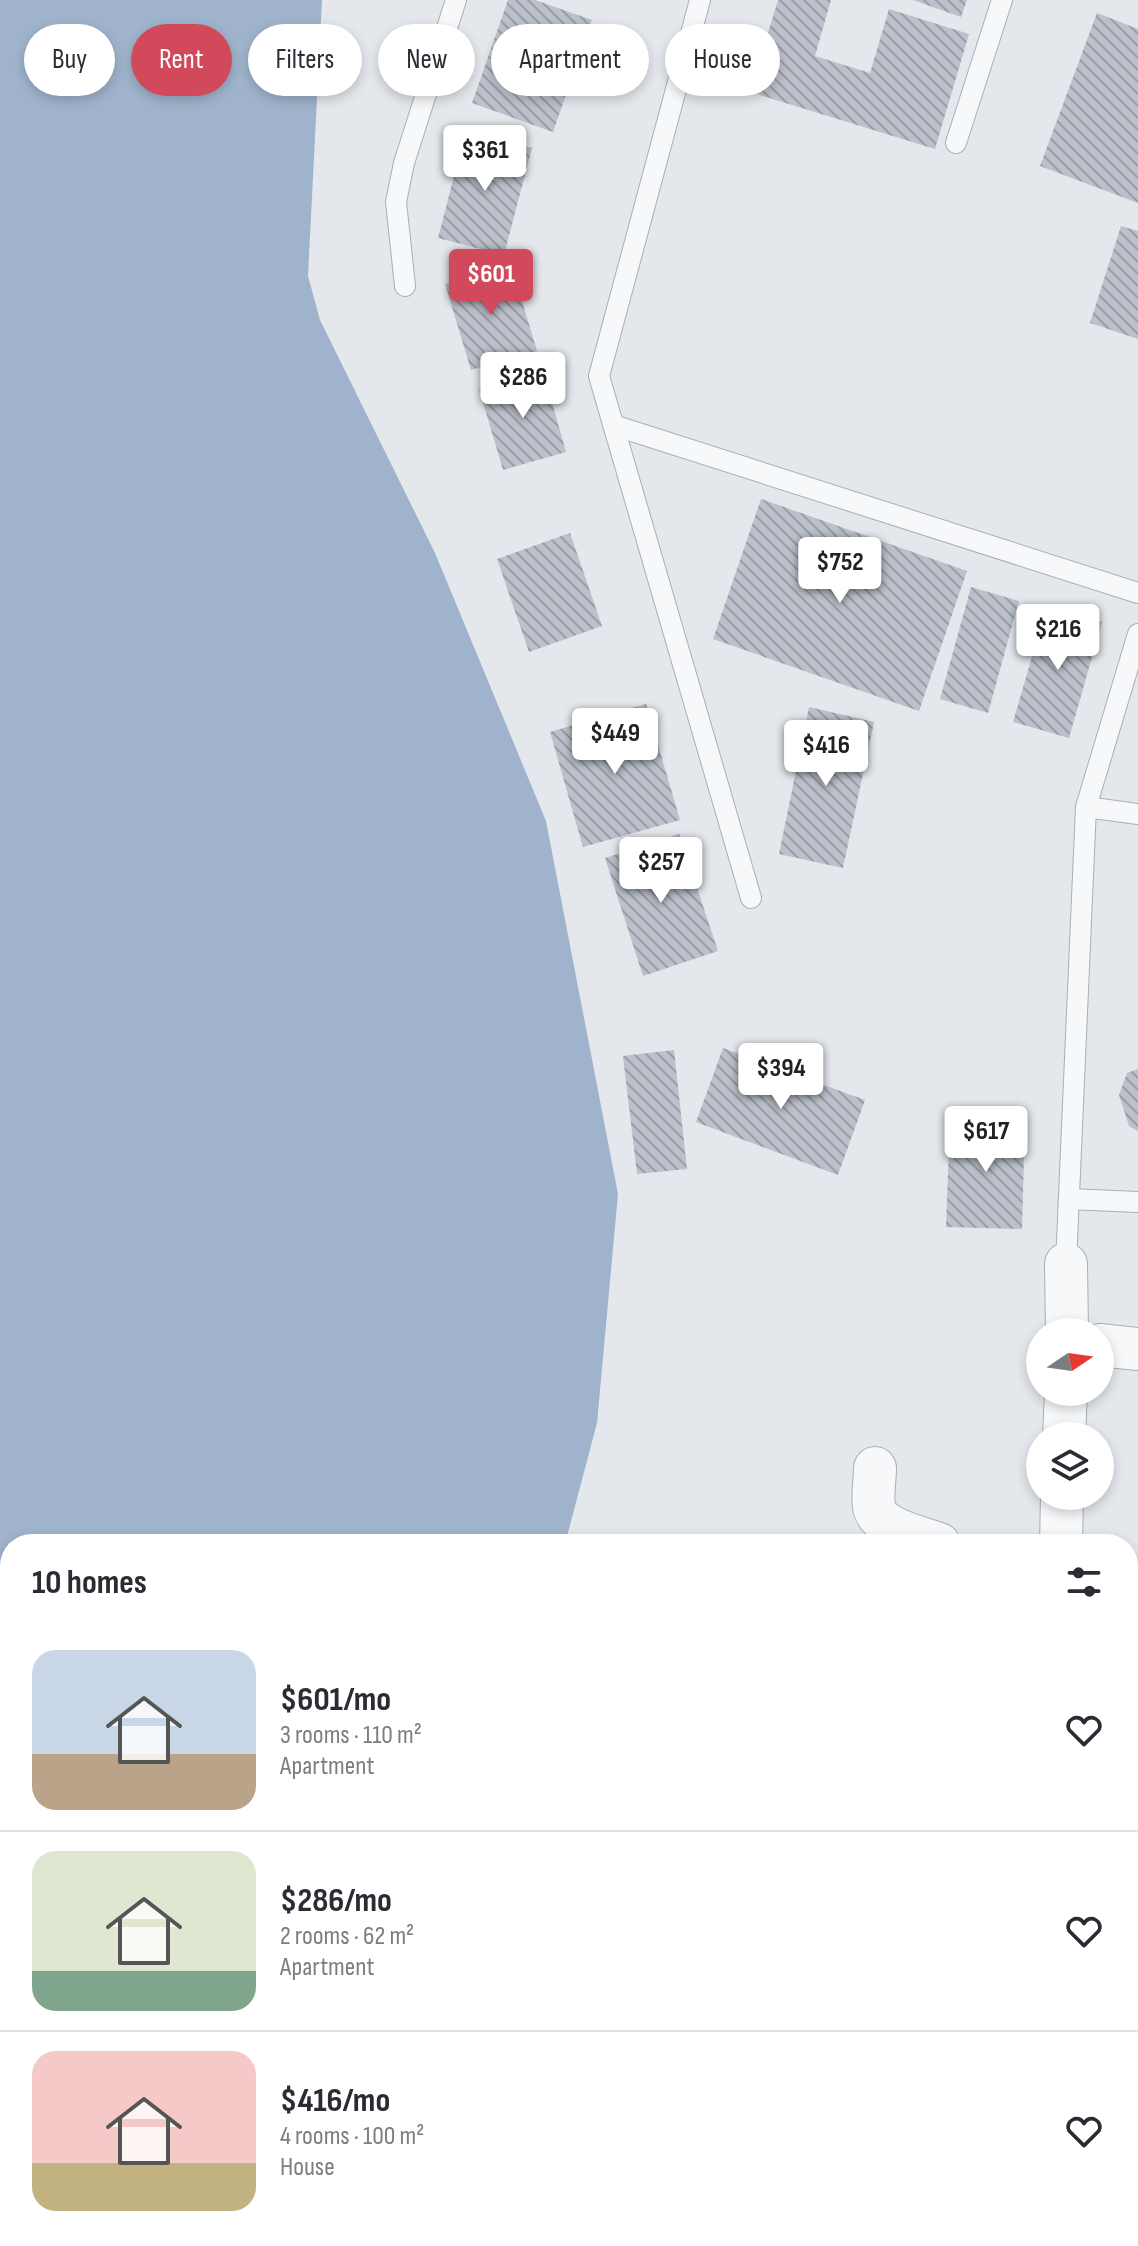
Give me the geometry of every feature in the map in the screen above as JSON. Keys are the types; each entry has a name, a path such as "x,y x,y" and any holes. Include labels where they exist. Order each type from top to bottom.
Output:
{"street":[{"path":"1066,1264 1067,1318"},
{"path":"1114,1346 1138,1349"},
{"path":"875,1468 873,1505 879,1516 888,1524 914,1534"},
{"path":"1061,1534 1062,1510"}],"lane":[{"path":"405,286 396,202 404,163 456,0"},
{"path":"700,0 599,376 751,898"},
{"path":"956,143 1002,0"},
{"path":"613,425 1138,593"},
{"path":"1066,1264 1086,807 1138,634"},
{"path":"1086,807 1138,814"},
{"path":"1069,1199 1138,1202"}],"water":[{"path":"0,0 322,0 321,24 248,24 248,96 317,96 308,276 320,320 435,553 546,821 618,1194 597,1423 568,1534 0,1534"}],"building":[{"path":"508,0 535,0 592,20 591,24 500,24"},
{"path":"778,0 831,0 815,56 870,73 889,9 969,34 935,149 763,96 780,96 780,24 771,24"},
{"path":"913,0 967,0 961,17"},
{"path":"1097,13 1138,29 1138,203 1040,166"},
{"path":"491,49 491,96 566,96 553,132 472,103"},
{"path":"466,130 532,148 504,255 438,238"},
{"path":"1121,226 1138,231 1138,339 1090,323"},
{"path":"511,264 537,351 471,370 445,284"},
{"path":"543,371 566,452 503,470 479,389"},
{"path":"761,499 967,571 919,711 713,639"},
{"path":"570,533 602,626 529,652 497,559"},
{"path":"971,587 1019,601 988,713 940,699"},
{"path":"1047,605 1102,622 1069,738 1013,722"},
{"path":"646,704 680,820 583,847 550,732"},
{"path":"809,707 874,722 843,868 779,854"},
{"path":"679,834 718,951 643,976 605,858"},
{"path":"723,1048 865,1100 838,1175 696,1122"},
{"path":"674,1050 687,1169 637,1174 623,1056"},
{"path":"1138,1069 1138,1131 1129,1126 1119,1095 1127,1073"},
{"path":"950,1119 1025,1122 1022,1229 946,1227"}]}
